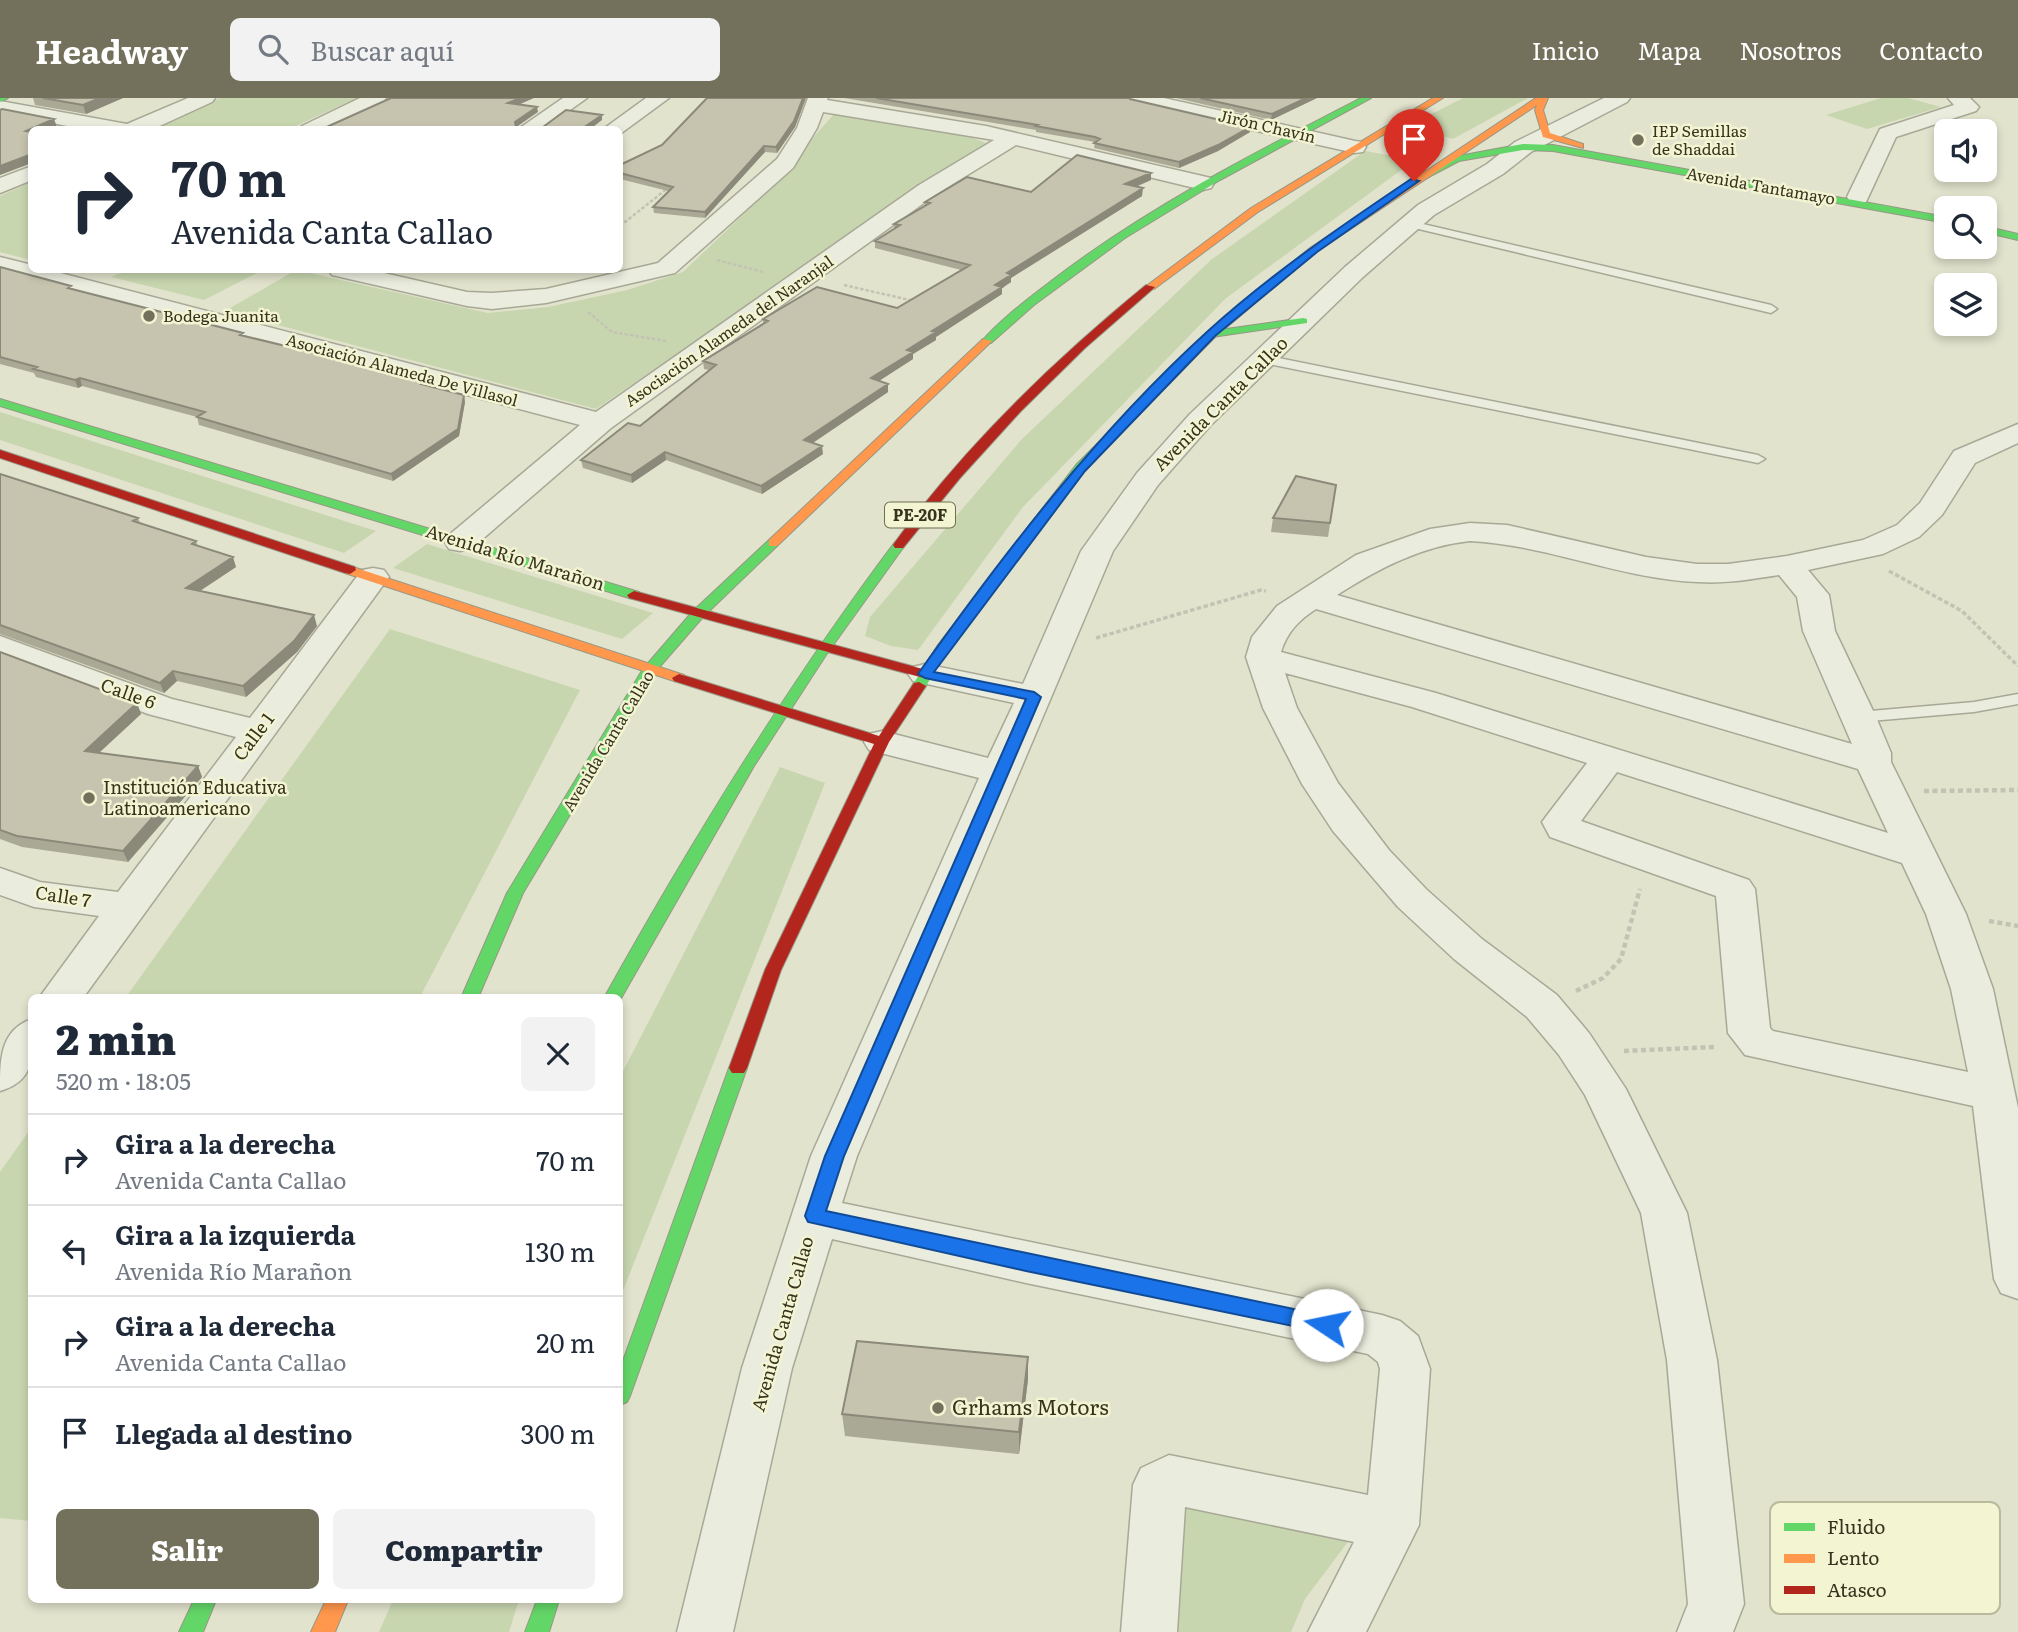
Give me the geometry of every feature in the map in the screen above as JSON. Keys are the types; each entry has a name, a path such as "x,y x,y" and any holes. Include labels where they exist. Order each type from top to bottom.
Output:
{"main road":[{"name":"Avenida Canta Callao","path":"471,994 515,894 650,669 698,614 1006,323 1104,245 1203,183 1367,98"},
{"name":"PE-20F","path":"614,994 718,809 822,646 920,516 996,430 1070,356 1143,292 1214,237 1285,189 1439,98"},
{"path":"1534,141 1543,98"},
{"path":"623,1387 773,970 882,742 925,674 1080,468 1212,334 1314,250 1414,181 1543,98"},
{"name":"Avenida Tantamayo","path":"1414,181 1455,159 1534,141 1934,211"},
{"name":"Avenida Tantamayo","path":"1534,141 1553,148 1934,218"},
{"path":"1997,225 2018,229"},
{"path":"1997,232 2018,237"},
{"path":"1212,334 1303,321"},
{"name":"Avenida Río Marañon","path":"0,402 698,614 925,674"},
{"path":"0,454 364,567 650,669 882,742"},
{"path":"390,540 410,526"},
{"path":"191,1632 204,1603"},
{"path":"323,1632 336,1603"},
{"path":"537,1632 547,1603"}],"street":[{"path":"141,126 205,98"},
{"path":"317,126 376,98"},
{"path":"533,126 577,98"},
{"path":"618,126 659,98"},
{"name":"Jirón Chavín","path":"1140,98 1355,147"},
{"name":"Avenida Canta Callao","path":"705,1632 767,1368 834,1156 1097,551 1147,479 1200,420 1303,321 1426,210 1495,169 1534,141 1620,98"},
{"path":"1858,197 1887,133 1966,110 1970,105 1958,98"},
{"path":"354,273 467,299 523,298 564,292 666,268 785,163 807,128 818,101 986,132 1203,183"},
{"path":"0,107 103,126"},
{"name":"Asociación Alameda del Naranjal","path":"460,541 601,422 927,190 1012,139"},
{"path":"0,186 28,174"},
{"name":"Asociación Alameda De Villasol","path":"0,264 28,271"},
{"name":"Asociación Alameda De Villasol","path":"34,273 601,422"},
{"path":"75,284 99,273"},
{"path":"1705,1632 1716,1604 1692,1360 1664,1213 1604,1089 1580,1053 1542,1006 1468,949 1412,898 1375,859 1320,784 1280,708 1263,657 1269,636 1289,612 1332,583 1379,557 1441,535 1470,532 1507,534 1646,566 1697,573 1728,573 1787,565 1872,547 1908,531 1931,509 1964,457 2018,432"},
{"path":"1787,565 1813,595 1819,631 1859,717 1880,776 1915,854 1946,914 1972,989 1994,1094 2018,1279"},
{"name":"Calle 1","path":"63,994 259,730 364,567"},
{"path":"1312,598 1880,776"},
{"name":"Calle 6","path":"0,646 184,715 225,726 259,730"},
{"path":"1263,657 1424,700 1915,854"},
{"name":"Avenida Río Marañon","path":"925,674 1034,697"},
{"path":"882,742 1000,772"},
{"path":"1610,757 1561,822 1563,828 1735,889 1749,1033 1760,1045 1994,1094"},
{"name":"Calle 7","path":"0,881 34,894 128,907"},
{"path":"0,1075 28,1039"},
{"path":"815,1216 1026,1263 1382,1336 1400,1351 1405,1369 1392,1525 1336,1632"},
{"path":"1149,1632 1160,1486 1164,1481 1169,1479 1392,1525"}],"lane":[{"path":"1410,224 1771,309"},
{"path":"1264,359 1758,458"},
{"path":"1859,717 1974,707 2018,699"}],"path":[{"path":"623,224 671,186"},
{"path":"685,252 926,304"},
{"path":"564,292 612,331 705,347"},
{"path":"1851,552 1948,601 1962,611 2018,666"},
{"path":"1058,644 1107,636 1261,590 1312,598"},
{"path":"1880,776 2018,790"},
{"path":"1542,1006 1603,978 1621,959 1648,858"},
{"path":"1580,1053 1760,1045"}],"green space":[{"path":"220,98 357,98 296,126 156,126"},
{"path":"1463,98 1528,98 1453,139 1408,126"},
{"path":"1881,98 1908,98 1941,107 1867,129 1826,115"},
{"path":"835,113 965,135 986,143 596,409 225,311 291,273 309,273 488,313 548,307 627,290 683,272 748,210"},
{"path":"1365,151 1415,160 1225,299 1023,507 918,650 891,646 865,636 870,617 1022,439 1212,259"},
{"path":"28,183 28,259 0,252 0,196"},
{"path":"120,273 257,273 204,300 111,277"},
{"path":"0,412 376,531 344,553 0,440"},
{"path":"427,544 653,613 622,639 393,568"},
{"path":"390,629 580,690 422,994 128,994"},
{"path":"780,767 825,783 623,1290 623,1071"},
{"path":"28,1132 28,1521 0,1518 0,1172"},
{"path":"1166,1493 1353,1535 1305,1599 1291,1632 1166,1632"},
{"path":"392,1603 518,1603 509,1632 379,1632"}],"building":[{"path":"43,98 100,98 83,105"},
{"path":"391,98 520,98 508,103 537,107 515,122 516,126 329,126"},
{"path":"707,98 803,98 794,121 776,147 764,146 705,212 653,207 673,187 623,174 623,164 662,145"},
{"path":"876,98 1129,98 1250,127 1179,162 1094,143 1100,139 1095,137"},
{"path":"1200,98 1306,98 1272,114"},
{"path":"0,110 54,119 38,126 28,126 28,156 0,166"},
{"path":"566,110 602,115 586,126 544,126"},
{"path":"1077,155 1151,173 1125,184 1143,188 1007,273 1011,275 995,285 1002,287 932,331 936,332 907,350 913,352 871,378 888,384 804,440 822,446 761,486 665,452 631,475 581,460 628,423 640,426 716,365 703,361 768,321 763,319 817,287 897,308 970,265 875,241 900,225 894,224 930,203 925,202 967,177 1031,192"},
{"path":"0,267 71,286 68,288 243,333 240,335 385,370 423,382 421,384 464,395 458,429 391,474 197,417 205,412 80,378 75,380 33,369 37,367 0,357"},
{"path":"0,474 138,518 133,521 196,541 192,544 233,557 186,588 314,615 294,641 243,686 173,671 160,683 0,625"},
{"path":"1296,476 1336,485 1330,523 1273,518"},
{"path":"0,652 137,703 85,751 198,766 123,851 17,836 0,830"},
{"name":"Grhams Motors","path":"857,1341 1028,1357 1019,1432 842,1414"}],"traffic: fast":[{"path":"0,100 4,98"},
{"path":"987,341 1030,303 1121,236 1217,178 1367,98"},
{"path":"1416,180 1456,159 1523,147 1553,148 1934,218"},
{"path":"1997,232 2018,237"},
{"path":"1212,334 1303,321"},
{"path":"919,686 943,648 1080,468 1148,399"},
{"path":"0,402 634,595"},
{"path":"471,994 515,893 650,669 698,614 773,543"},
{"path":"614,994 712,823 782,710 899,545"},
{"path":"623,1388 738,1068"},
{"path":"191,1632 204,1603"},
{"path":"537,1632 547,1603"}],"traffic: slow":[{"path":"1150,287 1255,210 1364,141 1439,98"},
{"path":"1148,399 1212,334 1313,250 1542,98"},
{"path":"1544,98 1539,110 1546,135 1580,146"},
{"path":"773,543 987,341"},
{"path":"350,570 679,678"},
{"path":"323,1632 336,1603"}],"traffic: jam":[{"path":"899,545 956,475 1017,408 1082,345 1150,287"},
{"path":"0,454 350,570"},
{"path":"634,595 925,674"},
{"path":"679,678 882,742"},
{"path":"738,1068 773,970 882,742 919,686"}],"place":[{"name":"IEP Semillas de Shaddai","path":"1638,140"},
{"name":"Bodega Juanita","path":"149,316"},
{"name":"Institución Educativa Latinoamericano","path":"89,798"},
{"name":"Grhams Motors","path":"938,1408"}],"route":[{"path":"1327,1325 815,1216 834,1156 1034,697 925,674 1080,468 1212,334 1314,250 1414,181"}]}
